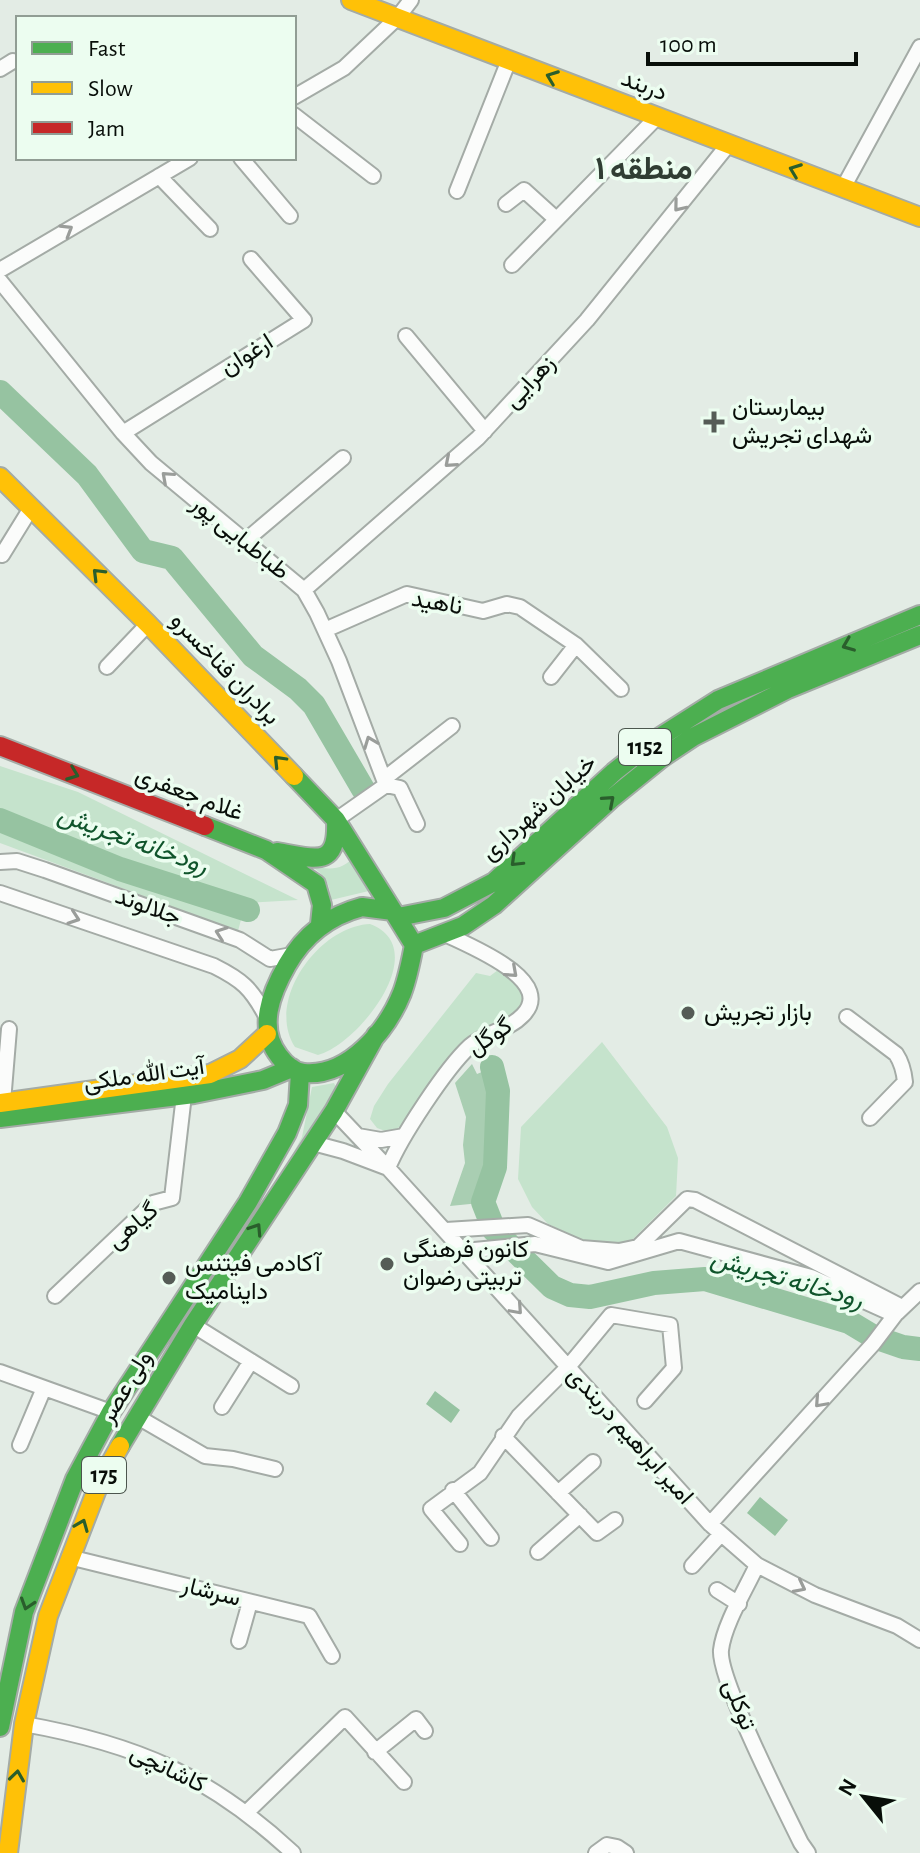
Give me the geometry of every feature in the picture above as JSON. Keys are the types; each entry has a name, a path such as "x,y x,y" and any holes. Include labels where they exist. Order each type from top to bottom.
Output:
{"main road":[{"name":"دربند","path":"351,0 920,217"},
{"name":"برادران فناخسرو","path":"0,477 148,624 336,820 396,914"},
{"name":"خیابان شهرداری","path":"396,914 444,908 494,882 614,772 652,742 718,700 920,615"},
{"name":"خیابان شهرداری","path":"414,945 472,921 521,884 626,786 698,733 755,702 920,635"},
{"name":"غلام جعفری","path":"0,746 266,850 316,884 322,905 320,924"},
{"path":"266,850 316,860 324,858 335,847 338,837 336,820"},
{"path":"362,907 396,914 414,945 402,995 376,1035 358,1053 323,1070 296,1070 273,1051 266,1025 275,986 292,955 320,924 340,912 362,907"},
{"name":"آیت الله ملکی","path":"1,1107 210,1074 240,1059 266,1025"},
{"name":"ولی عصر","path":"8,1853 24,1724 48,1616 99,1484 136,1416 334,1111 376,1035"},
{"name":"آیت الله ملکی","path":"1,1107 184,1095 263,1080 296,1070"},
{"name":"ولی عصر","path":"0,1727 24,1612 75,1479 111,1412 248,1202 287,1133 298,1105 296,1070"}],"street":[{"path":"296,96 344,68 398,17 411,0"},
{"path":"843,188 920,47"},
{"path":"457,191 509,60"},
{"path":"296,117 373,176"},
{"path":"512,265 657,117"},
{"name":"زهرایی","path":"304,590 485,431 587,320 728,145"},
{"path":"0,270 187,160"},
{"path":"243,160 290,216"},
{"path":"159,176 210,229"},
{"path":"506,204 524,190 556,219"},
{"name":"ارغوان","path":"123,433 304,320 251,259"},
{"name":"طباطبایی پور","path":"0,281 123,433 179,489 304,590 325,630 385,782"},
{"path":"406,336 485,431"},
{"path":"245,541 343,458"},
{"path":"2,555 31,508"},
{"name":"ناهید","path":"325,630 407,594 483,611 507,604 520,607 576,645 621,689"},
{"path":"107,667 148,624"},
{"path":"551,677 576,645"},
{"path":"336,820 452,726"},
{"path":"385,782 400,788 417,824"},
{"name":"جلالوند","path":"0,862 17,861 45,870 240,940 270,959 292,955"},
{"name":"جلالوند","path":"0,893 214,966 251,988 266,1025"},
{"name":"گوگل","path":"388,1168 404,1136 471,1045 510,1026 530,1005 527,988 511,967 445,934"},
{"path":"847,1017 901,1061 905,1082 870,1118"},
{"path":"1,1107 9,1029"},
{"name":"گیاهی","path":"55,1296 153,1203 172,1198 184,1095"},
{"name":"امیر ابراهیم دربندی","path":"334,1111 716,1529 757,1565 815,1595 897,1626 920,1640"},
{"path":"358,1136 381,1140 404,1136"},
{"name":"امیر ابراهیم دربندی","path":"313,1143 388,1168"},
{"path":"446,1230 528,1225 581,1248 619,1251 638,1247 687,1199 695,1200 898,1311"},
{"path":"464,1251 535,1244 608,1262 679,1241 811,1277 898,1311"},
{"path":"692,1566 716,1529 898,1311 920,1291"},
{"path":"460,1544 431,1509 480,1473 503,1436 568,1367 611,1315 670,1325 674,1368 645,1401"},
{"path":"193,1325 291,1386"},
{"path":"222,1407 251,1361"},
{"path":"0,1372 111,1412"},
{"path":"20,1445 44,1388"},
{"path":"136,1416 205,1456 275,1469"},
{"path":"503,1436 597,1533 615,1520"},
{"path":"558,1493 593,1462"},
{"path":"453,1490 491,1538"},
{"path":"538,1552 580,1515"},
{"name":"سرشار","path":"69,1557 309,1616 332,1656"},
{"name":"توکلی","path":"757,1565 720,1653 724,1670 800,1850"},
{"path":"717,1590 739,1604"},
{"path":"239,1641 250,1602"},
{"path":"247,1812 345,1717 404,1782"},
{"path":"375,1752 416,1719 425,1731"},
{"name":"کاشانچی","path":"24,1724 123,1746 149,1756 205,1785 247,1812 293,1853"},
{"path":"596,1853 607,1845 626,1853"}],"shaded area":[{"path":"0,766 78,792 298,900 246,903 113,860 0,814"},
{"path":"0,827 242,916 238,931 0,843"},
{"path":"355,855 373,890 331,900 325,879 309,865 340,867"},
{"path":"370,924 388,936 395,953 392,973 383,994 369,1015 335,1047 318,1055 295,1047 288,1029 287,1009 292,988 302,969 333,938 351,928"},
{"path":"498,970 516,983 525,1000 520,1009 509,1019 476,1036 411,1118 388,1132 377,1128 370,1119 388,1084 476,973 490,976"},
{"path":"602,1042 667,1127 678,1158 676,1196 630,1242 587,1242 548,1224 532,1207 518,1179 521,1127"},
{"path":"472,1064 477,1074 489,1069 493,1085 495,1119 491,1154 480,1203 450,1206 465,1163 466,1117 455,1083"},
{"path":"334,1083 337,1089 286,1166 302,1137 312,1087"},
{"path":"435,1391 460,1410 451,1423 426,1404"},
{"path":"760,1497 788,1520 775,1536 747,1513"}],"waterway":[{"path":"0,392 87,475 143,551 172,558 253,656 298,689 314,705 363,789"},
{"name":"رودخانه تجریش","path":"0,820 120,869 248,910"},
{"name":"رودخانه تجریش","path":"492,1067 498,1091 495,1167 483,1202 494,1230 552,1287 570,1295 590,1297 654,1283 705,1279 849,1322 874,1337 920,1349"}],"traffic: fast":[{"path":"398,917 444,908 494,882 614,772 652,742 718,700 920,615"},
{"path":"414,945 463,926 494,905 611,799 693,737 788,689 920,635"},
{"path":"294,776 336,820 393,911"},
{"path":"277,852 312,858 328,854 336,837 336,821"},
{"path":"205,826 266,850 316,884 322,905 320,924"},
{"path":"362,907 393,911 414,945 402,993 387,1022 351,1059 321,1072 297,1071 279,1056 269,1034 269,1010 276,987 294,954 309,936 328,921 362,907"},
{"path":"120,1446 193,1325 334,1111 376,1035"},
{"path":"0,1118 194,1094 263,1080 292,1068"},
{"path":"0,1727 24,1612 75,1479 111,1412 248,1202 287,1133 298,1105 300,1073"}],"traffic: slow":[{"path":"351,0 920,217"},
{"path":"0,477 148,624 294,776"},
{"path":"0,1103 210,1074 240,1059 267,1034"},
{"path":"8,1853 24,1724 48,1616 99,1484 120,1446"}],"traffic: jam":[{"path":"0,746 205,826"}],"place":[{"name":"بیمارستان شهدای تجریش","path":"714,422"},
{"name":"بازار تجریش","path":"688,1013"},
{"name":"کانون فرهنگی تربیتی رضوان","path":"387,1264"},
{"name":"آکادمی فیتنس داینامیک","path":"169,1278"}],"district":[{"name":"منطقه ۱","path":"644,169"}]}
